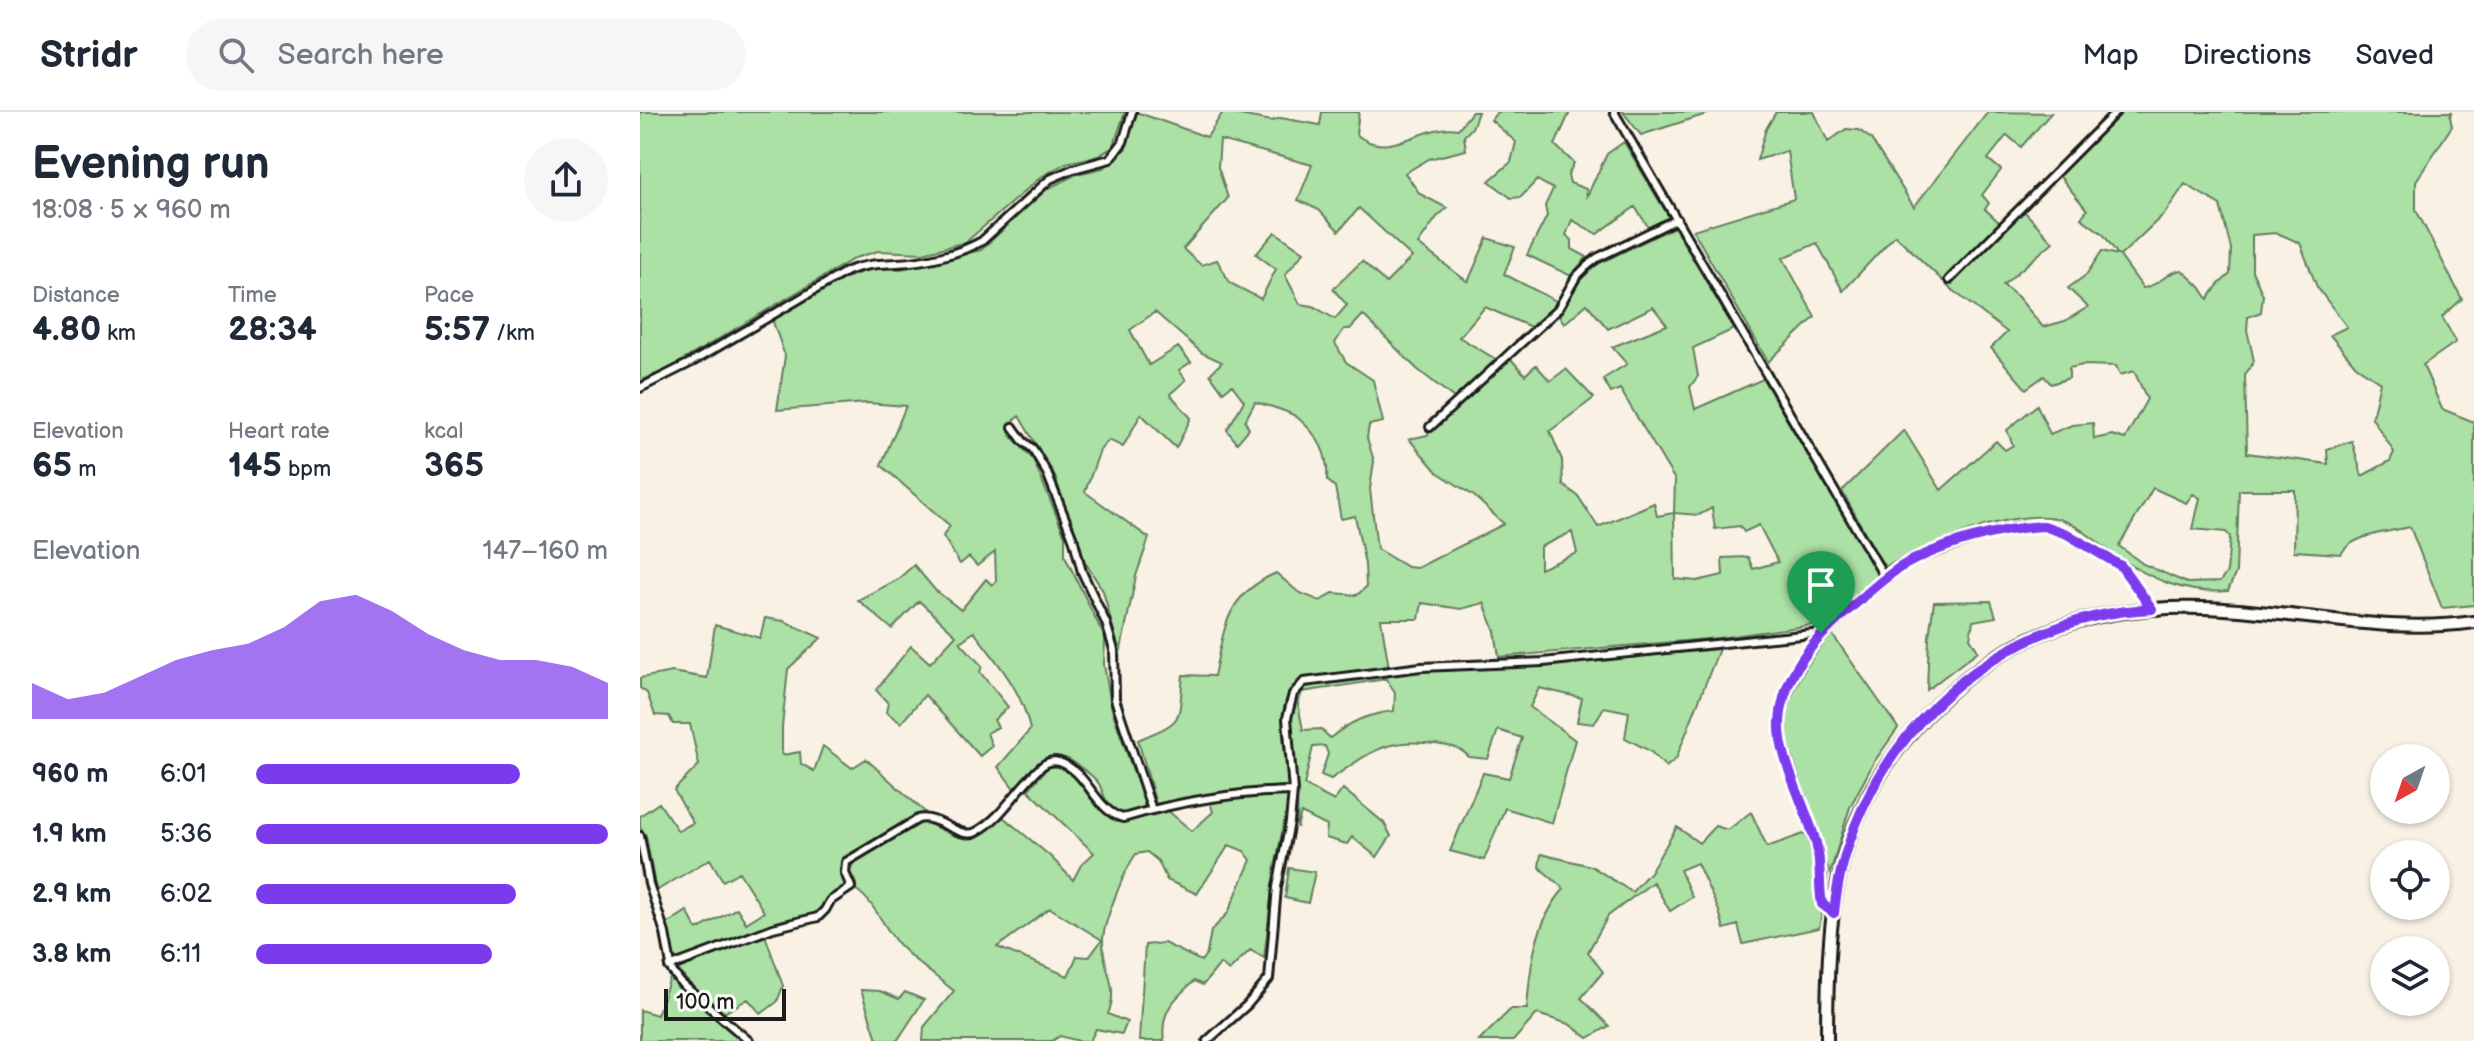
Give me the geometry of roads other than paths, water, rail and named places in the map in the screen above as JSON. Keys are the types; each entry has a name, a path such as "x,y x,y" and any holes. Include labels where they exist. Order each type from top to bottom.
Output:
{"main road":[{"path":"1827,1041 1834,913 1845,857 1864,805 1903,743 1956,686 1982,664 2038,635 2109,614 2152,609 2205,608 2419,626 2474,622"}],"street":[{"path":"640,388 692,362 861,265 899,263 970,248 982,241 1050,179 1110,159 1123,142 1132,112"},
{"path":"1614,112 1885,578"},
{"path":"1949,280 2116,112"},
{"path":"1430,427 1540,328 1558,309 1576,277 1586,267 1597,258 1677,219"},
{"path":"1013,427 1033,449 1047,473 1074,541 1082,572 1106,623 1114,650 1115,699 1152,810"},
{"path":"1834,913 1822,904 1822,876 1816,844 1780,737 1782,705 1787,689 1794,672 1821,633 1885,578 1918,558 2016,527 2044,526 2067,534 2121,566 2152,609"},
{"path":"1207,1041 1247,1005 1269,979 1277,887 1293,791 1288,736 1290,700 1297,688 1311,680 1421,667 1543,662 1821,633"},
{"path":"669,967 773,928 807,921 822,914 830,901 851,887 845,873 846,862 918,819 927,816 963,832 976,832 1013,800 1043,765 1050,762 1061,762 1082,778 1113,815 1123,818 1243,792 1293,791"},
{"path":"640,836 654,904 665,933 669,967 681,983 749,1041"}]}
